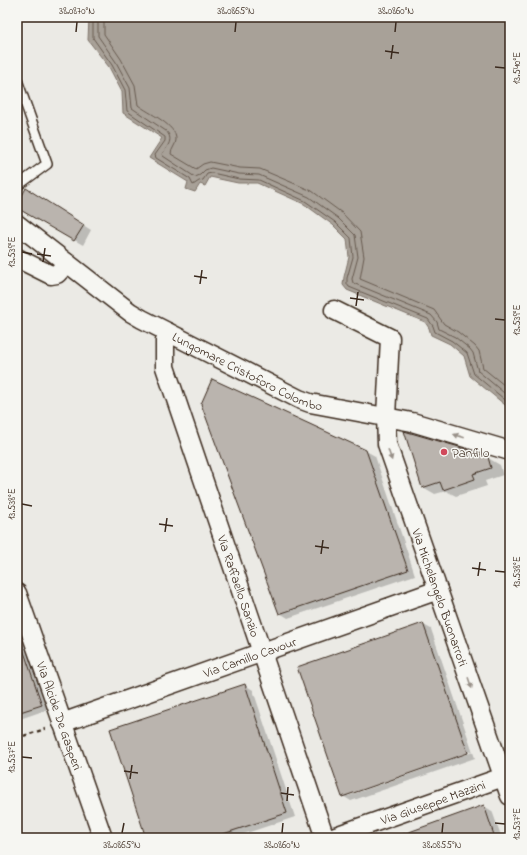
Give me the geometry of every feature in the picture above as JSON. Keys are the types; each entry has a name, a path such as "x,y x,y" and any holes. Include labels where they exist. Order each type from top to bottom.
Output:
{"street":[{"name":"Lungomare Cristoforo Colombo","path":"17,224 130,312 299,399 310,403 412,422 510,451"},
{"path":"17,258 51,275 57,274 67,263"},
{"name":"Via Michelangelo Buonarroti","path":"334,310 390,338 386,416 387,444 438,590 507,773 510,796"},
{"name":"Via Raffaello Sanzio","path":"169,333 165,342 165,367 325,838"},
{"name":"Via Camillo Cavour","path":"62,723 438,590"},
{"name":"Via Alcide De Gasperi","path":"17,593 103,838"},
{"name":"Via Giuseppe Mazzini","path":"330,838 507,773"}],"lane":[{"path":"17,80 47,164 17,186"}],"path":[{"path":"17,738 62,723"}],"water":[{"path":"89,17 510,17 510,409 470,376 464,356 450,344 431,335 425,322 347,290 343,285 349,257 347,239 333,225 304,204 257,183 238,183 210,177 205,186 200,184 195,192 186,189 188,182 149,158 162,138 123,113 122,92 109,67 88,40"}],"building":[{"path":"26,188 84,225 74,241 17,208 17,205"},
{"path":"212,379 366,450 408,570 279,614 201,404"},
{"path":"404,431 488,457 491,468 473,474 475,479 443,490 440,482 422,488"},
{"path":"423,623 468,753 342,797 297,667"},
{"path":"17,640 20,640 42,705 17,713"},
{"path":"245,684 287,813 211,838 146,838 110,729"},
{"path":"484,805 495,838 398,838 398,836"}],"place":[{"name":"Panfilo","path":"444,452"}]}
